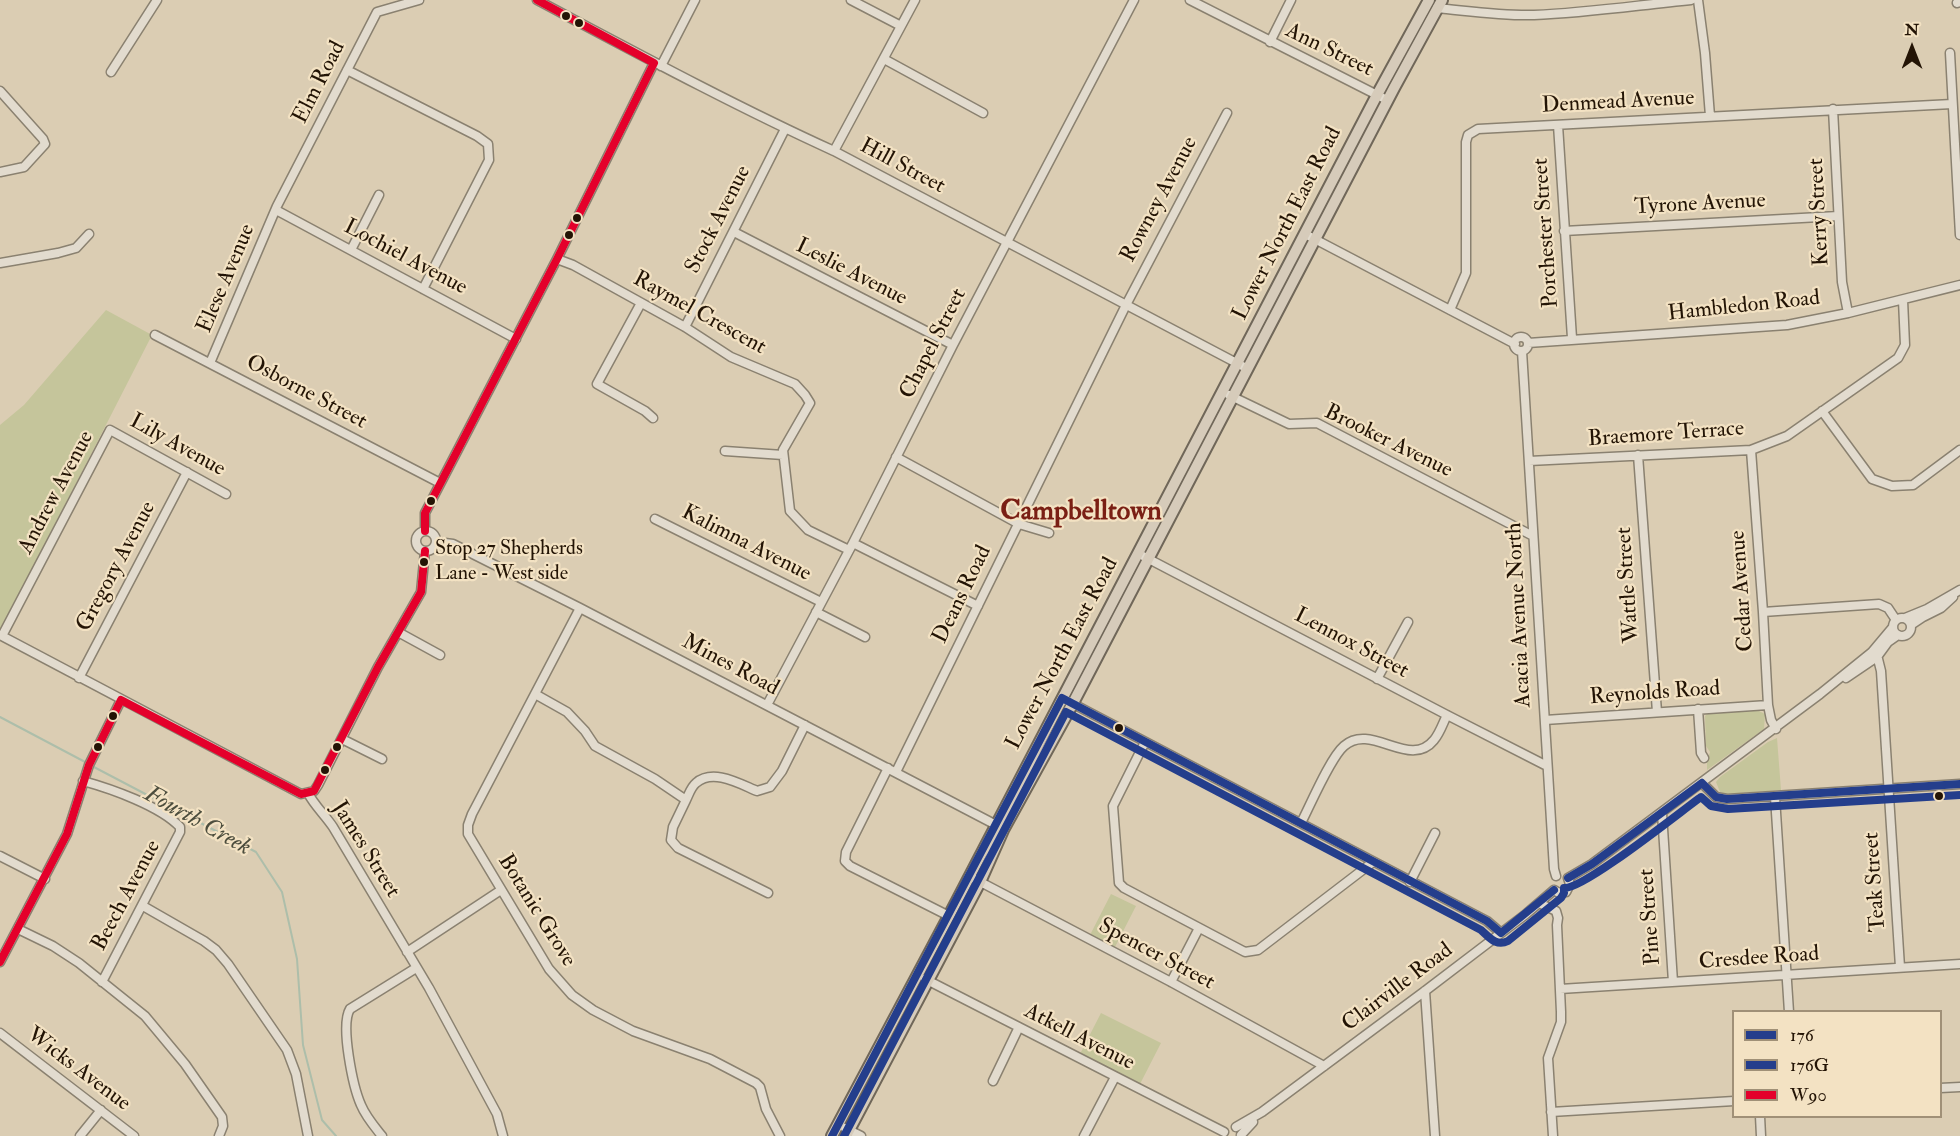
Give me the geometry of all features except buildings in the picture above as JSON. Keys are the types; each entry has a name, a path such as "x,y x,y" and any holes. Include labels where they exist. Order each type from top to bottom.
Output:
{"main road":[{"name":"Lower North East Road","path":"832,1136 969,876 1073,704 1148,559 1228,395 1382,98 1429,0"},
{"name":"Lower North East Road","path":"1382,98 1439,4"},
{"name":"Lower North East Road","path":"847,1133 980,882 1000,826 1062,698 1138,553 1228,395"}],"street":[{"path":"111,72 157,0"},
{"name":"Elm Road","path":"276,210 377,12 419,0"},
{"name":"Hill Street","path":"537,0 657,64 785,129 834,151 1243,366"},
{"path":"425,531 425,513 440,483 657,64 695,0"},
{"path":"851,0 902,26"},
{"path":"834,151 915,0"},
{"name":"Chapel Street","path":"767,705 1134,0"},
{"name":"Ann Street","path":"1190,0 1270,42 1345,77 1382,98"},
{"path":"1270,42 1291,0"},
{"path":"1439,4 1533,15 1691,0"},
{"path":"1698,0 1710,116"},
{"path":"1950,53 1960,235"},
{"path":"884,59 983,113"},
{"path":"347,70 477,136 488,144 489,160 423,289"},
{"path":"0,91 45,144 24,167 0,172"},
{"name":"Denmead Avenue","path":"1450,310 1466,273 1467,135 1478,129 1952,104"},
{"name":"Kerry Street","path":"1833,109 1842,282 1848,313"},
{"name":"Rowney Avenue","path":"1126,304 1227,112"},
{"name":"Porchester Street","path":"1557,125 1572,338"},
{"name":"Stock Avenue","path":"685,327 785,129"},
{"path":"351,250 379,195"},
{"name":"Lochiel Avenue","path":"276,210 516,339"},
{"name":"Elese Avenue","path":"210,363 276,210"},
{"name":"Tyrone Avenue","path":"1564,231 1838,216"},
{"name":"Leslie Avenue","path":"734,232 953,345"},
{"path":"0,263 76,248 89,234"},
{"path":"1310,236 1515,344 1516,348 1522,351 1527,348 1528,343 1526,339 1520,338 1515,344"},
{"name":"Raymel Crescent","path":"557,259 573,265 685,327 731,357 795,384 806,395 810,403 783,450 783,455"},
{"name":"Hambledon Road","path":"1528,343 1572,338 1775,327 1848,313 1960,285"},
{"name":"Braemore Terrace","path":"1529,461 1750,450 1787,436 1898,358 1905,345 1903,300"},
{"path":"641,303 597,384 645,411 653,418"},
{"name":"Deans Road","path":"949,916 850,866 845,861 846,852 978,606 1126,304"},
{"name":"Osborne Street","path":"155,335 440,483"},
{"name":"Acacia Avenue North","path":"1522,351 1547,766 1556,876"},
{"name":"Brooker Avenue","path":"1228,395 1289,424 1317,423 1533,536"},
{"path":"1822,411 1872,479 1892,486 1913,485 1960,450"},
{"name":"Lily Avenue","path":"110,430 226,494"},
{"name":"Andrew Avenue","path":"2,636 110,430"},
{"name":"Cedar Avenue","path":"1750,450 1768,705 1771,720 1776,729"},
{"path":"725,451 783,455 790,512 808,530 851,546 978,606"},
{"name":"Wattle Street","path":"1638,456 1657,712"},
{"path":"896,457 1019,524 1049,533"},
{"name":"Gregory Avenue","path":"79,678 187,472"},
{"name":"Kalimna Avenue","path":"655,519 821,602"},
{"path":"425,531 433,534 437,542 434,548 425,551 419,549 416,543 419,534 425,531"},
{"name":"Mines Road","path":"437,542 453,544 580,608 1000,826"},
{"path":"308,793 314,791 318,785 378,667 421,592 425,551"},
{"name":"Lennox Street","path":"1138,553 1547,766"},
{"path":"1568,878 1592,864 1776,729 1874,654 1888,642 1901,625 1960,590 1941,608 1901,625"},
{"path":"1763,612 1879,604 1888,608 1901,625"},
{"name":"Botanic Grove","path":"580,608 468,825 470,840 549,969 572,994 593,1010 633,1031 710,1059 756,1083 760,1087 766,1109 780,1136"},
{"path":"816,612 865,637"},
{"path":"1377,679 1408,622"},
{"path":"398,632 440,655"},
{"name":"James Street","path":"2,636 295,791 301,794 308,793 312,802 333,827 429,988 497,1114 503,1136"},
{"name":"Teak Street","path":"1874,654 1880,663 1900,967"},
{"path":"535,694 567,712 585,731 595,746 655,779 686,800"},
{"path":"1062,698 1487,921 1501,933"},
{"path":"0,962 67,834 90,762 121,700"},
{"name":"Reynolds Road","path":"1545,720 1768,705"},
{"path":"1698,709 1701,753 1704,758"},
{"path":"1301,823 1336,756 1344,746 1356,740 1366,739 1419,750 1433,741 1447,715"},
{"path":"768,893 678,848 671,840 673,827 694,784 704,778 719,777 757,791 770,786 782,771 805,725"},
{"path":"342,739 382,759"},
{"path":"1145,742 1113,806 1119,883 1124,888 1198,928 1245,952 1258,950 1373,862"},
{"name":"Beech Avenue","path":"83,781 115,790 158,812 180,827 180,832 143,906 102,982"},
{"path":"1702,783 1713,795 1722,799 1960,784"},
{"path":"1775,797 1789,1010"},
{"name":"Pine Street","path":"1662,813 1673,982"},
{"path":"1410,882 1435,833"},
{"path":"0,856 45,879"},
{"path":"1563,875 1568,878 1570,884 1568,890 1563,893 1554,890 1552,880 1556,876 1563,875"},
{"name":"Spencer Street","path":"969,876 1171,982 1324,1066"},
{"path":"407,952 501,890"},
{"name":"Clairville Road","path":"1223,1135 1227,1127 1239,1133 1262,1112 1425,991 1554,890"},
{"path":"1539,903 1553,909 1558,915 1560,1022 1548,1058 1553,1136"},
{"path":"143,906 204,941 216,950 234,972 287,1050 296,1074 308,1136"},
{"path":"1171,982 1198,928"},
{"path":"18,929 53,946 79,963 145,1016 185,1064 224,1121 223,1131 219,1136"},
{"name":"Cresdee Road","path":"1560,990 1960,964"},
{"path":"382,1136 367,1118 356,1093 346,1032 346,1015 350,1009 416,968"},
{"name":"Atkell Avenue","path":"918,975 1223,1135"},
{"path":"1425,991 1435,1136"},
{"path":"993,1081 1019,1028"},
{"name":"Wicks Avenue","path":"0,1033 134,1136"},
{"path":"1084,1136 1115,1077"},
{"path":"1942,1088 1960,1087"},
{"path":"1551,1112 1732,1101"},
{"path":"80,1136 101,1110"},
{"path":"1761,1118 1761,1136"},
{"path":"838,1124 847,1133 861,1136"}],"green space":[{"path":"106,310 152,335 0,632 0,425 24,405"},
{"path":"1757,710 1765,714 1764,729 1707,770 1710,752 1706,746 1705,716 1708,713"},
{"path":"1777,738 1781,790 1726,794 1720,792 1716,782 1720,777"},
{"path":"1111,894 1136,906 1115,947 1090,935"},
{"path":"1101,1013 1161,1043 1140,1084 1080,1054"}],"waterway":[{"name":"Fourth Creek","path":"0,717 87,763"},
{"name":"Fourth Creek","path":"92,766 256,852 282,892 297,959 303,1045 322,1120 336,1136"}],"transit line":[{"name":"W90","path":"425,531 425,513 557,259 654,63 537,0"},
{"name":"W90","path":"0,962 67,834 89,765 121,700 301,794 314,791 378,667 421,592 425,551"},
{"name":"176","path":"832,1136 1062,698 1487,921 1501,933"},
{"name":"176G","path":"844,1136 1066,712 1481,930 1500,943 1508,941 1561,898 1564,888 1590,877 1610,864 1701,797 1711,806 1728,809 1960,795"},
{"name":"176","path":"1702,783 1716,797 1727,799 1960,784"},
{"name":"176","path":"1568,878 1592,864 1702,783"},
{"name":"176","path":"1501,933 1554,890"}],"place":[{"name":"Stop 27 Shepherds Lane - West side","path":"424,562"}],"district":[{"name":"Campbelltown","path":"1081,513"}]}
